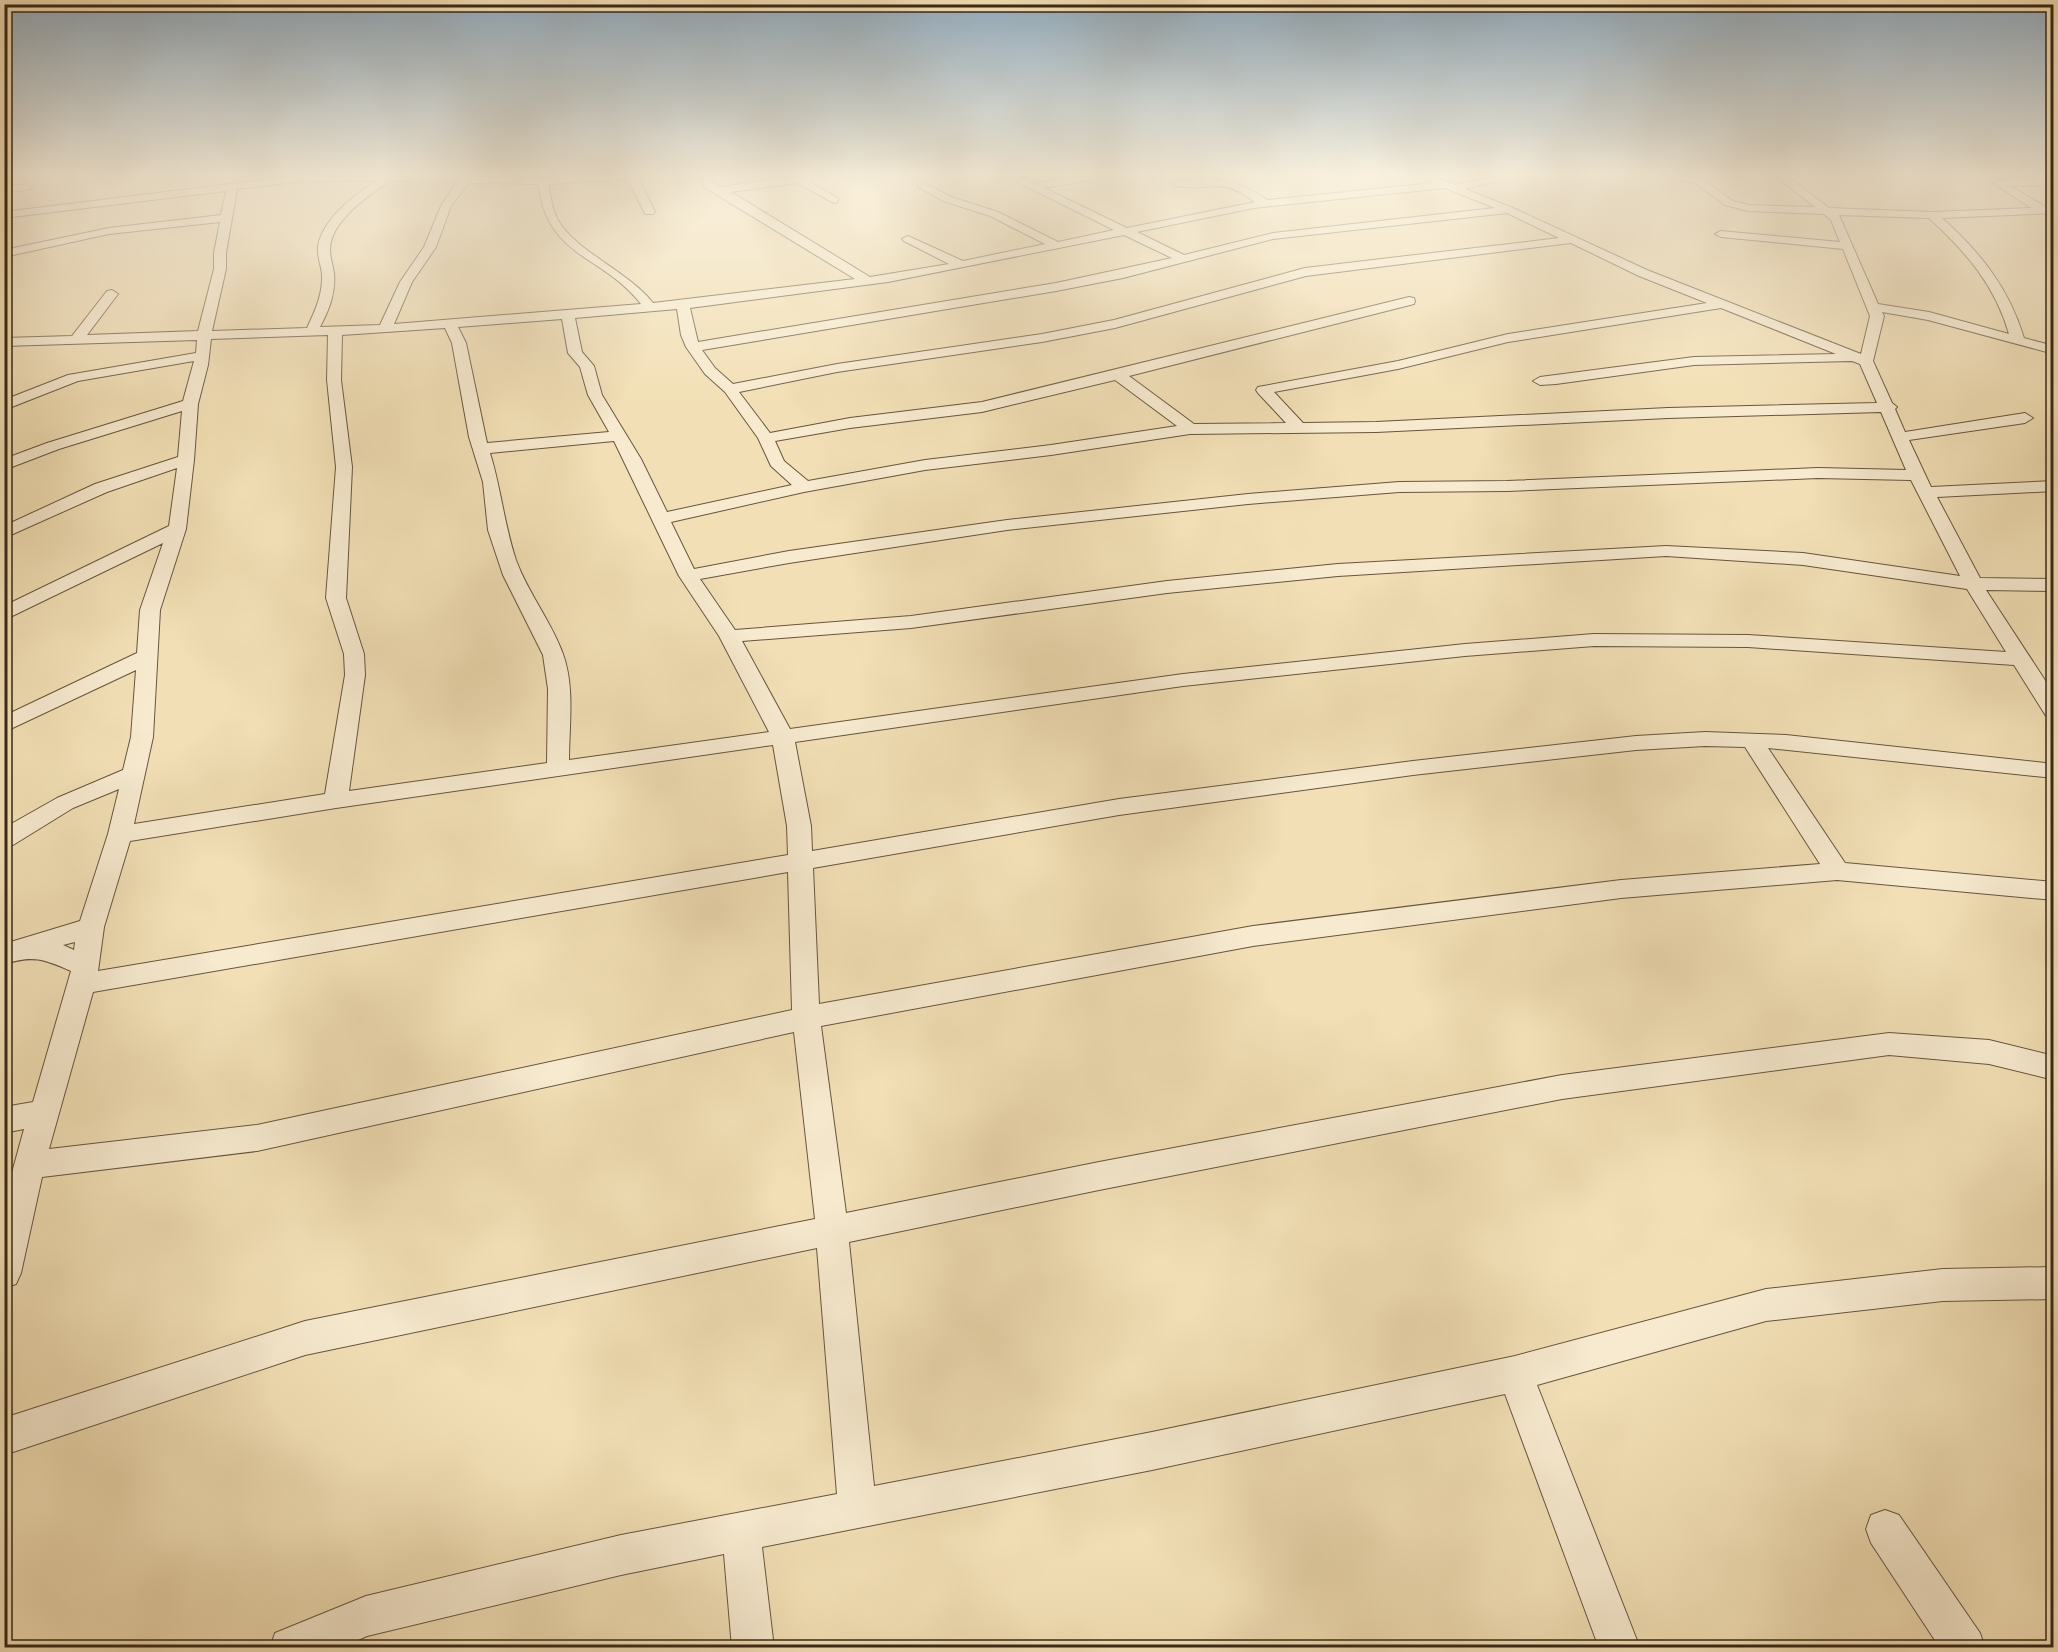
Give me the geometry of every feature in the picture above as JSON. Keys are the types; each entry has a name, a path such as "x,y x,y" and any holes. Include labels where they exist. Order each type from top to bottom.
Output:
{"street":[{"path":"4,1273 29,1165 84,975 91,927 120,834 134,774 142,736 150,610 177,529 186,460 190,404 220,269 220,252"},
{"path":"311,332 325,304 328,279 324,252"},
{"path":"384,329 406,282 426,252"},
{"path":"586,252 628,283 643,297 651,309"},
{"path":"822,252 868,280"},
{"path":"935,252 962,265"},
{"path":"4,406 73,378 203,346 311,332 384,329 651,309 868,280 1027,252"},
{"path":"1168,252 1183,259"},
{"path":"693,347 1034,291 1210,252"},
{"path":"730,389 837,368 1032,340 1104,326 1171,310 1305,272 1470,252"},
{"path":"1597,252 1643,273 1861,359 1889,407 1917,475 1972,584 2054,711"},
{"path":"1850,252 1877,316 1861,359"},
{"path":"1973,252 1994,281 2011,313 2018,341"},
{"path":"76,340 112,294"},
{"path":"766,438 850,423 982,407 1409,301"},
{"path":"1300,429 1263,390 1398,366 1508,338 1724,304"},
{"path":"683,305 688,335 693,347 711,372 730,389 766,438 777,463 804,487"},
{"path":"1873,307 1929,316 2054,350"},
{"path":"568,316 575,352 587,366 595,395 633,459 688,576 729,636 783,737 799,826 806,1018 832,1230 857,1509"},
{"path":"450,324 459,343 468,396 491,482 497,530 512,576 553,655 559,689 558,769"},
{"path":"335,331 334,380 344,467 336,598 354,654 355,665 336,800"},
{"path":"4,342 76,340 203,346"},
{"path":"1540,381 1573,379 1594,373 1714,359 1861,359"},
{"path":"1118,375 1190,429"},
{"path":"4,465 53,446 190,404"},
{"path":"660,519 804,487 925,465 1051,450 1190,429 1376,428 1668,412 1889,407"},
{"path":"1901,437 2025,418"},
{"path":"481,450 539,441 620,436"},
{"path":"4,533 101,488 186,460"},
{"path":"688,576 789,557 1007,525 1260,498 1399,487 1507,486 1818,474 1917,475"},
{"path":"1926,492 2054,486"},
{"path":"4,614 177,529"},
{"path":"729,636 911,622 1167,587 1338,570 1666,551 1803,559 1972,584 2054,585"},
{"path":"120,834 336,800 1183,680 1465,650 1594,640 1749,641 2025,667 2054,674"},
{"path":"4,725 146,657"},
{"path":"15,951 55,953 84,975 1119,807 1413,768 1636,743 1705,739 1786,742 2054,771"},
{"path":"1751,741 1836,871"},
{"path":"4,839 66,803 134,774"},
{"path":"29,1165 258,1138 866,1005 1059,973 1253,936 1621,889 1836,871 2054,891"},
{"path":"15,951 91,927"},
{"path":"4,1437 305,1338 832,1230 1562,1087 1889,1044 1989,1052 2054,1068"},
{"path":"4,1120 45,1113"},
{"path":"290,1647 366,1616 621,1555 1152,1451 1515,1374 1766,1305 1944,1285 2054,1283"},
{"path":"1515,1374 1620,1647"},
{"path":"1885,1529 1965,1647"},
{"path":"741,1532 753,1647"}]}
